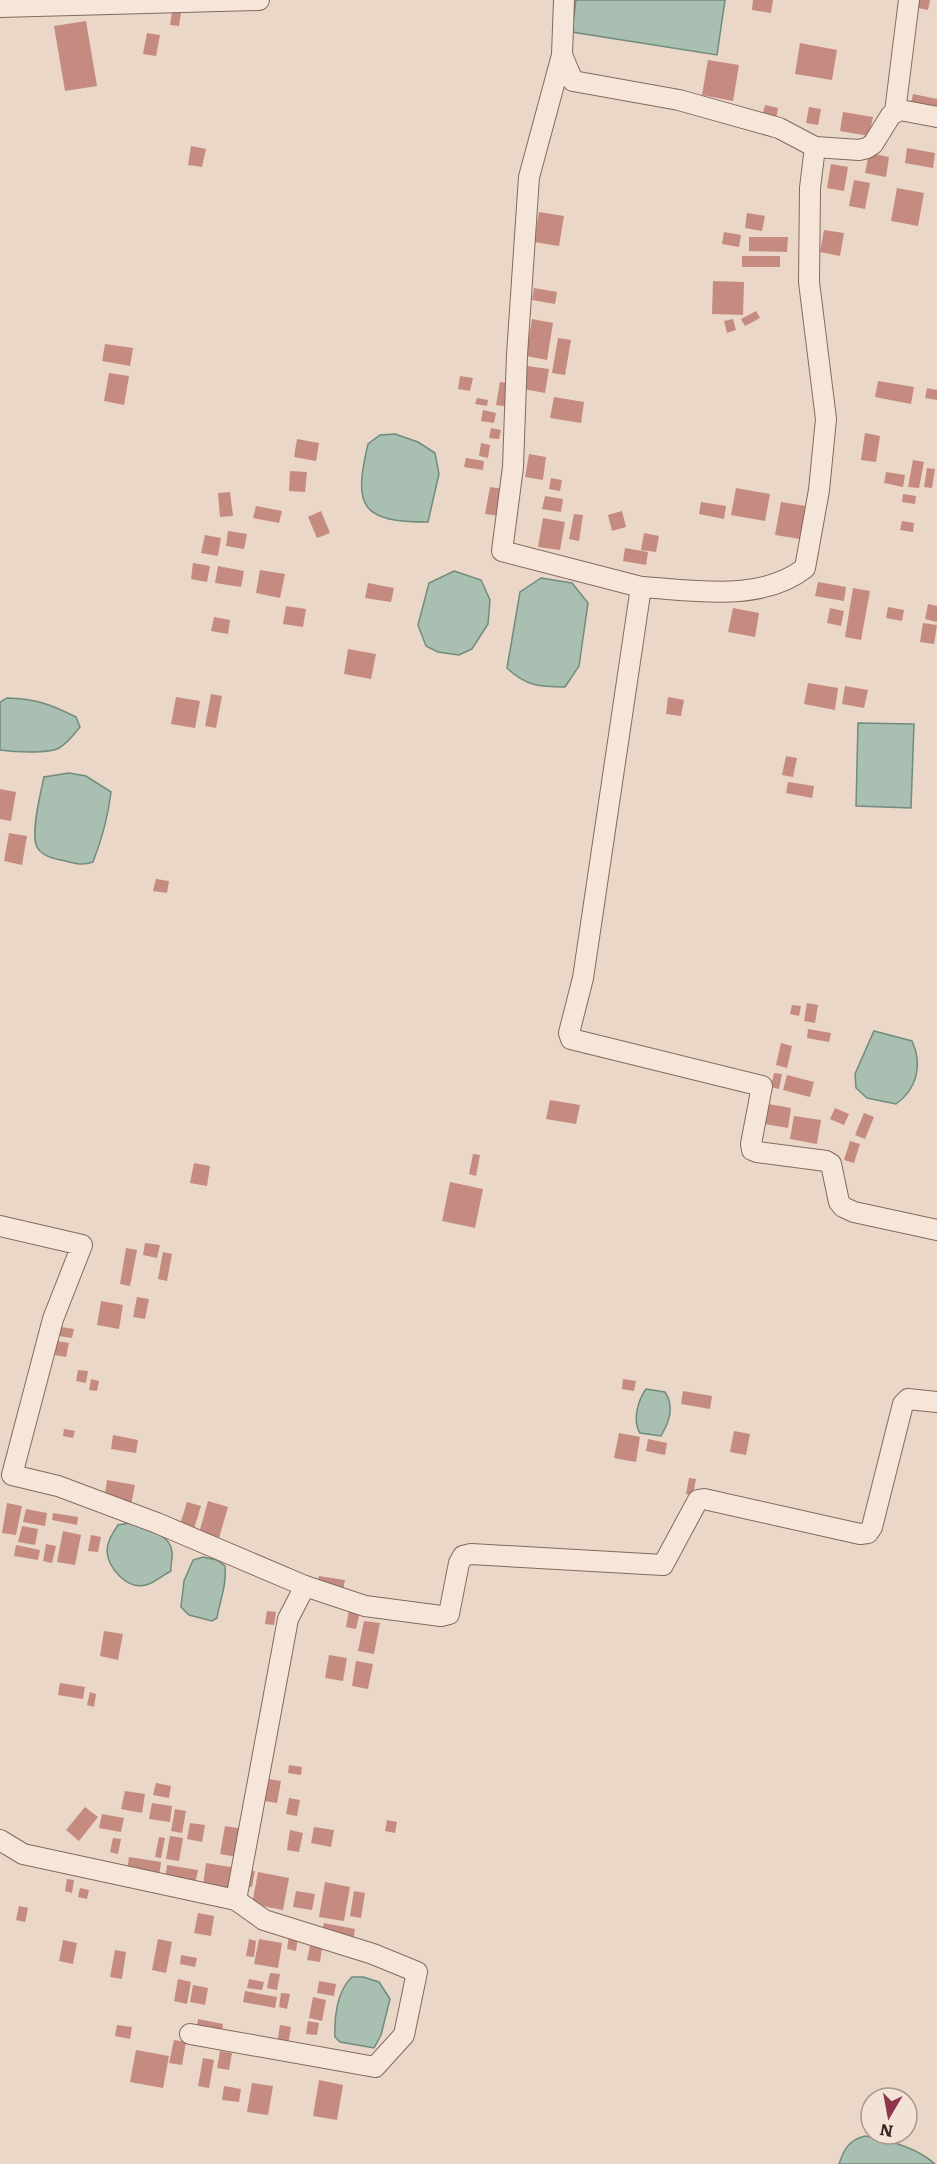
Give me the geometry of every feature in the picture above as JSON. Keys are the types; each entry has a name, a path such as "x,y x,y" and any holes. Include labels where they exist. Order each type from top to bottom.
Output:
{"street":[{"path":"0,8 259,0"},
{"path":"564,0 562,55 529,177 517,354 513,467 502,551 641,586 734,591 769,586 795,576 805,568 819,490 826,419 809,282 810,188 814,147"},
{"path":"562,55 573,81 679,100 779,128 814,147 859,150 873,144 895,111 909,0"},
{"path":"895,111 937,117"},
{"path":"641,586 583,978 569,1033 571,1039 762,1086 750,1144 752,1150 826,1161 831,1164 839,1202 843,1207 854,1212 937,1230"},
{"path":"0,1226 82,1245 53,1319 12,1475 80,1494 157,1523 305,1586 365,1605 441,1616 449,1614 459,1563 463,1556 471,1554 663,1565 698,1500 704,1499 860,1534 868,1533 872,1527 903,1404 908,1399 937,1402"},
{"path":"236,1900 288,1619 305,1586"},
{"path":"0,1840 23,1854 236,1900 264,1920 373,1954 417,1972 404,2035 375,2067 190,2034"}],"shaded area":[{"path":"576,0 725,0 717,55 572,32"},
{"path":"395,434 418,442 435,453 439,474 428,522 388,519 367,507 362,483 368,444 380,435"},
{"path":"454,571 481,580 490,600 488,624 472,649 459,655 438,652 426,646 418,625 429,583"},
{"path":"541,578 572,583 588,603 579,666 565,687 548,687 527,682 507,668 520,592"},
{"path":"7,698 43,703 76,717 80,727 65,744 54,750 30,752 0,750 0,702"},
{"path":"858,723 914,724 911,808 856,806"},
{"path":"69,773 86,776 111,792 102,836 93,862 85,864 51,858 39,850 35,841 37,813 44,777"},
{"path":"874,1031 912,1041 915,1050 916,1076 909,1091 896,1104 867,1098 856,1088 855,1074"},
{"path":"646,1389 665,1392 670,1403 670,1414 661,1436 640,1433 636,1423 637,1411"},
{"path":"130,1523 162,1536 167,1540 172,1552 171,1571 146,1585 139,1586 126,1581 115,1571 108,1558 108,1544 114,1531 118,1525"},
{"path":"203,1557 217,1560 225,1566 224,1586 217,1618 212,1621 189,1615 181,1607 184,1581 193,1560"},
{"path":"352,1977 363,1977 379,1982 390,1999 381,2035 374,2048 340,2042 335,2037 335,2021 340,1997"},
{"path":"859,2138 859,2146 902,2146 920,2153 935,2164 839,2164 848,2146"}],"building":[{"path":"753,0 773,0 771,13 752,10"},
{"path":"915,0 930,0 928,10 913,7"},
{"path":"172,12 181,13 179,26 170,25"},
{"path":"86,21 97,86 65,91 54,26"},
{"path":"147,33 160,35 156,56 143,54"},
{"path":"800,43 837,50 832,80 795,74"},
{"path":"708,60 739,65 733,101 702,95"},
{"path":"913,94 937,99 937,113 910,108"},
{"path":"765,105 778,108 776,120 762,117"},
{"path":"809,107 821,109 818,125 806,123"},
{"path":"843,112 873,117 869,136 840,131"},
{"path":"191,146 206,149 202,167 188,165"},
{"path":"907,148 935,153 933,168 905,163"},
{"path":"869,153 889,157 886,177 865,173"},
{"path":"831,164 848,167 844,191 827,188"},
{"path":"854,180 870,183 865,209 849,206"},
{"path":"897,188 924,193 918,226 891,221"},
{"path":"539,212 564,216 559,246 534,242"},
{"path":"747,213 765,216 762,231 745,228"},
{"path":"824,230 844,233 840,256 820,252"},
{"path":"724,232 741,235 739,247 722,244"},
{"path":"749,237 788,237 787,252 749,251"},
{"path":"742,256 780,256 780,267 742,267"},
{"path":"713,281 744,282 743,315 712,314"},
{"path":"534,288 557,292 555,304 532,300"},
{"path":"756,311 760,318 745,326 741,319"},
{"path":"532,319 553,323 547,360 526,356"},
{"path":"733,319 736,330 727,333 724,321"},
{"path":"558,338 571,340 565,375 552,373"},
{"path":"105,344 133,348 130,366 102,361"},
{"path":"527,366 549,369 545,393 523,389"},
{"path":"109,373 129,376 124,405 104,401"},
{"path":"460,376 473,378 470,391 458,389"},
{"path":"878,381 914,387 911,404 875,397"},
{"path":"500,382 514,384 510,407 496,405"},
{"path":"927,388 937,390 937,400 925,398"},
{"path":"554,397 584,402 581,423 550,418"},
{"path":"477,398 488,400 487,406 475,404"},
{"path":"483,410 496,413 494,423 481,421"},
{"path":"491,428 501,430 499,439 489,438"},
{"path":"865,433 880,436 876,462 861,460"},
{"path":"297,439 319,443 316,461 294,457"},
{"path":"481,443 490,445 488,458 479,456"},
{"path":"529,454 546,457 543,480 525,477"},
{"path":"466,458 484,461 483,470 464,467"},
{"path":"913,460 924,462 919,488 908,487"},
{"path":"927,468 935,469 932,488 924,487"},
{"path":"290,471 307,472 305,492 289,491"},
{"path":"886,472 905,475 903,487 884,483"},
{"path":"551,478 562,480 560,491 549,489"},
{"path":"490,487 505,489 500,516 485,514"},
{"path":"736,488 770,494 765,521 731,515"},
{"path":"230,492 233,516 220,517 218,493"},
{"path":"903,494 916,496 915,504 902,502"},
{"path":"545,496 563,499 561,512 542,509"},
{"path":"701,502 726,506 724,519 699,514"},
{"path":"781,502 812,507 806,540 775,535"},
{"path":"256,506 282,511 279,523 253,518"},
{"path":"321,511 330,533 317,538 308,517"},
{"path":"622,511 626,527 612,531 608,515"},
{"path":"574,514 583,515 579,541 569,539"},
{"path":"543,518 565,522 560,550 538,547"},
{"path":"902,521 914,523 913,532 900,530"},
{"path":"228,531 247,534 244,549 226,546"},
{"path":"644,533 659,536 656,552 641,550"},
{"path":"205,535 221,538 218,556 201,553"},
{"path":"625,548 648,552 646,565 623,561"},
{"path":"193,563 210,566 207,582 191,579"},
{"path":"218,566 244,571 241,587 215,583"},
{"path":"260,570 285,574 280,598 256,593"},
{"path":"818,582 846,587 844,601 815,596"},
{"path":"368,583 394,588 391,602 365,598"},
{"path":"853,588 870,591 861,640 845,637"},
{"path":"928,604 937,606 937,622 925,619"},
{"path":"286,606 306,609 303,627 283,624"},
{"path":"888,607 904,610 902,621 886,618"},
{"path":"733,608 759,613 755,637 728,632"},
{"path":"830,608 844,611 841,626 827,623"},
{"path":"214,617 230,620 228,634 211,631"},
{"path":"923,623 937,625 934,644 920,642"},
{"path":"348,649 376,654 371,679 344,674"},
{"path":"808,683 838,688 835,710 804,704"},
{"path":"845,686 868,690 864,708 842,704"},
{"path":"211,694 222,696 216,728 205,726"},
{"path":"176,697 200,701 195,728 171,724"},
{"path":"668,697 684,700 681,716 666,714"},
{"path":"786,756 797,758 793,777 782,775"},
{"path":"788,782 814,786 812,798 786,793"},
{"path":"0,789 16,792 11,821 0,819"},
{"path":"9,833 27,836 22,865 4,861"},
{"path":"156,879 169,881 167,893 153,891"},
{"path":"807,1003 818,1005 815,1023 804,1021"},
{"path":"792,1005 801,1006 799,1016 790,1014"},
{"path":"808,1029 831,1033 829,1042 807,1038"},
{"path":"781,1043 792,1046 787,1068 776,1065"},
{"path":"774,1073 782,1074 779,1089 771,1087"},
{"path":"787,1075 814,1082 810,1097 783,1090"},
{"path":"550,1100 580,1105 576,1124 546,1119"},
{"path":"763,1103 791,1108 788,1128 759,1123"},
{"path":"835,1108 849,1114 844,1125 830,1119"},
{"path":"864,1113 874,1117 865,1139 855,1135"},
{"path":"794,1116 821,1120 817,1144 790,1139"},
{"path":"850,1141 860,1144 854,1163 844,1160"},
{"path":"473,1154 480,1155 476,1176 469,1174"},
{"path":"194,1163 210,1166 207,1186 190,1183"},
{"path":"450,1182 483,1189 475,1228 442,1221"},
{"path":"145,1243 160,1245 157,1258 143,1255"},
{"path":"126,1248 137,1250 130,1286 120,1284"},
{"path":"163,1252 172,1254 167,1281 158,1279"},
{"path":"137,1297 149,1299 145,1319 133,1317"},
{"path":"101,1301 123,1305 119,1329 97,1325"},
{"path":"61,1327 74,1329 72,1338 59,1336"},
{"path":"57,1341 69,1343 66,1357 55,1355"},
{"path":"78,1370 88,1371 86,1383 76,1381"},
{"path":"91,1379 99,1381 97,1391 89,1390"},
{"path":"623,1379 636,1381 634,1391 622,1389"},
{"path":"683,1391 712,1396 710,1409 681,1404"},
{"path":"64,1429 75,1431 73,1438 63,1436"},
{"path":"734,1431 750,1434 746,1455 730,1452"},
{"path":"619,1433 640,1437 636,1462 614,1458"},
{"path":"113,1435 138,1440 136,1453 111,1449"},
{"path":"648,1439 667,1443 665,1455 646,1451"},
{"path":"689,1478 696,1479 693,1495 686,1494"},
{"path":"107,1480 135,1485 131,1505 104,1500"},
{"path":"208,1501 228,1507 219,1538 199,1533"},
{"path":"187,1502 201,1506 193,1532 179,1528"},
{"path":"7,1503 22,1506 16,1535 2,1533"},
{"path":"26,1509 47,1513 45,1526 23,1522"},
{"path":"53,1513 78,1517 77,1525 52,1520"},
{"path":"22,1526 38,1529 35,1545 18,1542"},
{"path":"63,1531 81,1535 75,1565 57,1562"},
{"path":"91,1535 101,1537 98,1552 88,1551"},
{"path":"46,1544 56,1546 52,1563 43,1561"},
{"path":"16,1545 40,1550 38,1560 14,1556"},
{"path":"319,1576 345,1580 343,1590 317,1585"},
{"path":"349,1610 360,1612 356,1629 346,1627"},
{"path":"267,1611 276,1612 274,1625 265,1624"},
{"path":"364,1621 380,1623 374,1654 358,1651"},
{"path":"104,1631 123,1634 118,1660 100,1656"},
{"path":"329,1655 347,1658 343,1681 325,1678"},
{"path":"356,1661 373,1664 368,1689 352,1686"},
{"path":"60,1683 85,1687 83,1699 58,1695"},
{"path":"90,1692 96,1694 94,1707 87,1705"},
{"path":"289,1765 302,1767 301,1775 288,1773"},
{"path":"268,1779 281,1781 277,1803 264,1801"},
{"path":"156,1783 171,1786 169,1798 153,1795"},
{"path":"125,1791 145,1794 142,1813 121,1809"},
{"path":"289,1798 300,1800 297,1816 286,1814"},
{"path":"152,1803 172,1806 170,1822 149,1819"},
{"path":"85,1807 98,1817 79,1841 66,1830"},
{"path":"175,1809 186,1811 182,1833 171,1831"},
{"path":"102,1814 124,1818 121,1832 99,1828"},
{"path":"387,1820 397,1822 395,1833 385,1831"},
{"path":"190,1823 205,1825 202,1842 187,1839"},
{"path":"225,1826 243,1829 238,1857 220,1854"},
{"path":"314,1827 334,1830 331,1847 311,1843"},
{"path":"290,1830 303,1833 299,1852 287,1850"},
{"path":"170,1836 183,1838 179,1861 166,1859"},
{"path":"159,1837 165,1838 161,1858 155,1857"},
{"path":"113,1838 121,1839 118,1854 110,1852"},
{"path":"129,1857 161,1862 159,1877 127,1871"},
{"path":"206,1863 236,1868 232,1890 203,1885"},
{"path":"167,1865 198,1870 195,1884 165,1879"},
{"path":"247,1870 255,1871 252,1887 244,1886"},
{"path":"258,1872 289,1878 283,1910 252,1904"},
{"path":"67,1879 74,1880 72,1893 65,1891"},
{"path":"325,1882 350,1887 344,1921 319,1917"},
{"path":"80,1888 89,1890 87,1899 78,1897"},
{"path":"296,1891 315,1894 312,1910 293,1907"},
{"path":"354,1891 365,1893 361,1918 350,1916"},
{"path":"19,1906 28,1908 25,1922 16,1920"},
{"path":"198,1913 214,1916 211,1936 194,1933"},
{"path":"324,1923 355,1929 353,1942 321,1936"},
{"path":"289,1935 298,1937 296,1951 287,1949"},
{"path":"158,1939 172,1942 166,1973 152,1970"},
{"path":"249,1939 256,1941 254,1957 246,1956"},
{"path":"259,1939 282,1943 278,1968 254,1964"},
{"path":"63,1940 77,1943 73,1964 59,1961"},
{"path":"310,1946 322,1948 320,1962 307,1960"},
{"path":"115,1950 126,1952 122,1979 110,1977"},
{"path":"181,1955 197,1958 195,1967 180,1964"},
{"path":"270,1973 280,1974 277,1990 267,1988"},
{"path":"178,1979 191,1982 187,2004 174,2001"},
{"path":"249,1979 264,1982 262,1990 247,1988"},
{"path":"319,1981 336,1984 334,1996 317,1993"},
{"path":"193,1985 208,1988 205,2005 190,2002"},
{"path":"245,1991 277,1997 275,2008 243,2002"},
{"path":"281,1993 290,1994 287,2009 279,2007"},
{"path":"313,1997 326,2000 322,2021 309,2018"},
{"path":"198,2019 223,2024 222,2031 197,2026"},
{"path":"308,2021 319,2023 317,2035 306,2034"},
{"path":"117,2025 132,2027 130,2039 115,2036"},
{"path":"280,2025 291,2027 288,2046 277,2044"},
{"path":"174,2040 186,2042 182,2065 169,2063"},
{"path":"136,2050 169,2056 163,2088 130,2082"},
{"path":"220,2051 232,2053 229,2070 217,2068"},
{"path":"203,2058 214,2060 209,2088 198,2086"},
{"path":"319,2080 343,2085 337,2120 313,2116"},
{"path":"252,2083 273,2086 268,2115 247,2112"},
{"path":"224,2086 241,2089 239,2102 222,2100"}]}
